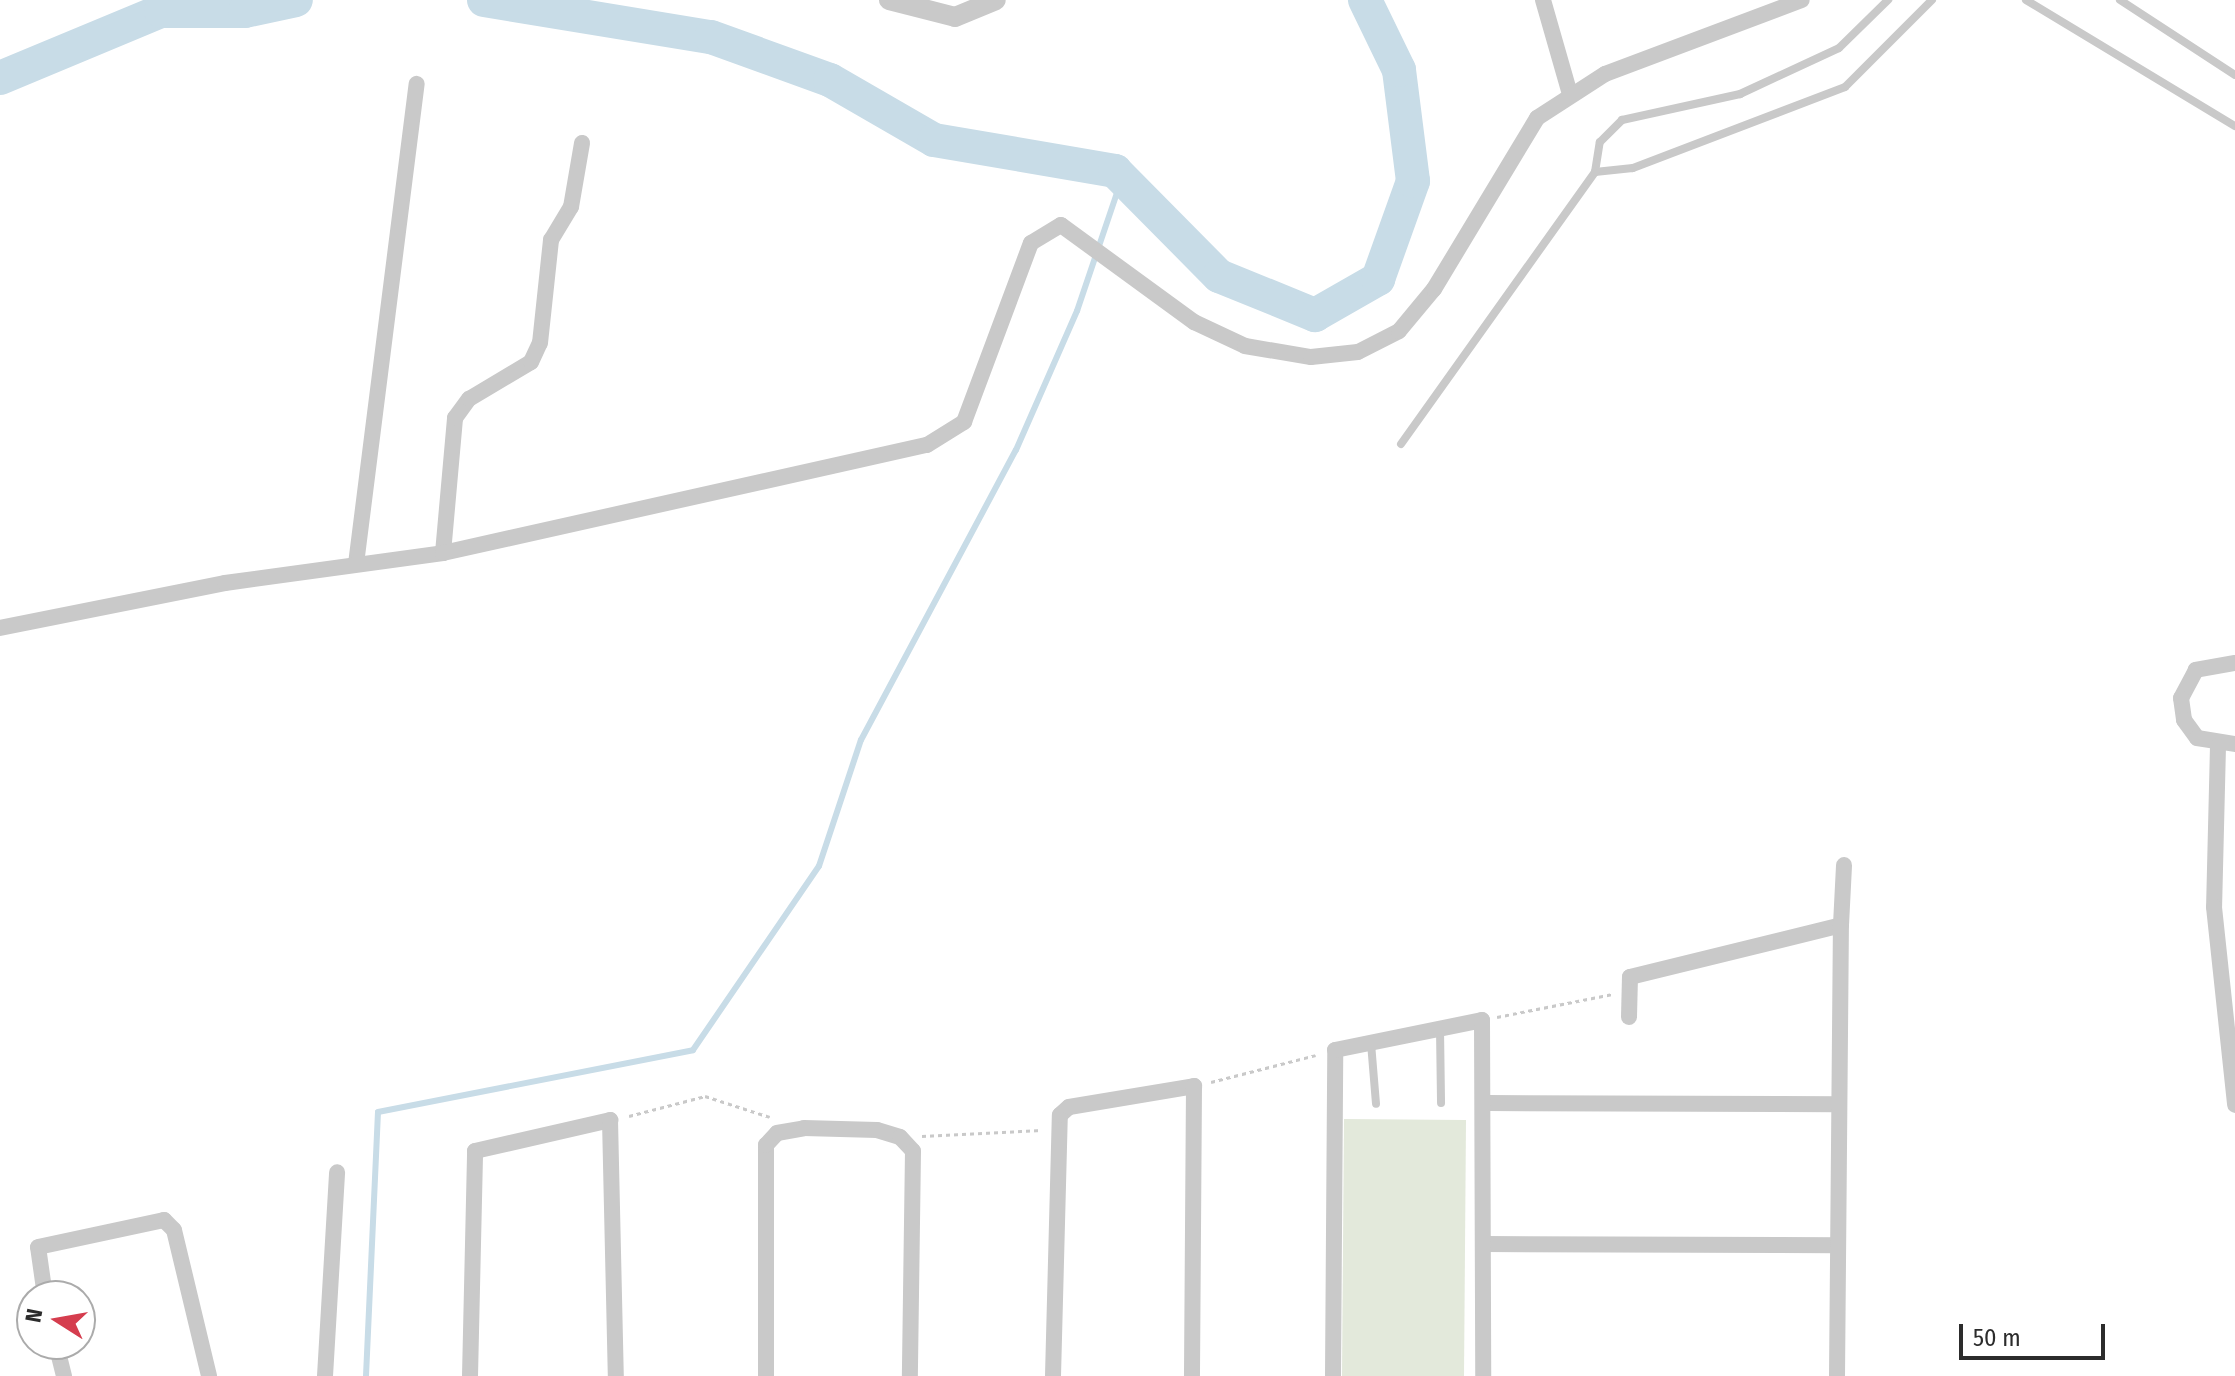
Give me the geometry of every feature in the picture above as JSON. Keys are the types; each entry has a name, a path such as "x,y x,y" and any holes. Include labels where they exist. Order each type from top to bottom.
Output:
{"street":[{"path":"889,0 955,17 996,0"},
{"path":"1543,0 1570,94"},
{"path":"0,628 356,564 443,553 951,434 977,399 1031,243 1061,225 1194,322 1245,346 1311,357 1358,352 1399,331 1434,289 1471,237 1519,139 1570,94 1605,74 1802,0"},
{"path":"356,564 417,84"},
{"path":"443,553 455,418 469,399 531,362 540,343 551,240 571,207 582,143"},
{"path":"2235,663 2196,670 2181,698 2190,730 2226,745 2214,907 2235,1105"},
{"path":"1837,1376 1844,865"},
{"path":"1629,1017 1630,977 1841,925"},
{"path":"1333,1376 1335,1050 1482,1020 1488,1103 1483,1376"},
{"path":"1053,1376 1058,1129 1069,1107 1194,1086 1192,1376"},
{"path":"1488,1103 1839,1104"},
{"path":"470,1376 475,1151 610,1120 616,1376"},
{"path":"766,1376 766,1145 777,1133 804,1128 900,1137 913,1151 910,1376"},
{"path":"325,1376 337,1172"},
{"path":"43,1280 38,1247 164,1220 174,1230 209,1376"},
{"path":"1485,1244 1838,1245"}],"lane":[{"path":"1401,444 1595,172 1600,142 1622,120 1740,94 1839,48 1888,0"},
{"path":"1595,172 1633,168 1845,87 1932,0"},
{"path":"2026,0 2235,126"},
{"path":"2120,0 2235,75"},
{"path":"1440,1029 1441,1103"},
{"path":"1371,1043 1376,1104"}],"path":[{"path":"1482,1020 1602,1001 1630,977"},
{"path":"1194,1086 1335,1050"},
{"path":"610,1120 705,1096 804,1128"},
{"path":"900,1137 1058,1129"}],"shaded area":[{"path":"1344,1119 1466,1120 1464,1376 1342,1376"}],"waterway":[{"path":"0,78 161,11 245,11 296,0"},
{"path":"484,0 711,37 830,80 934,140 1115,171 1219,276 1315,315 1378,279 1413,181 1399,70 1365,0"},
{"path":"366,1376 378,1112 693,1050 819,866 861,740 1016,450 1077,311 1122,178"}]}
